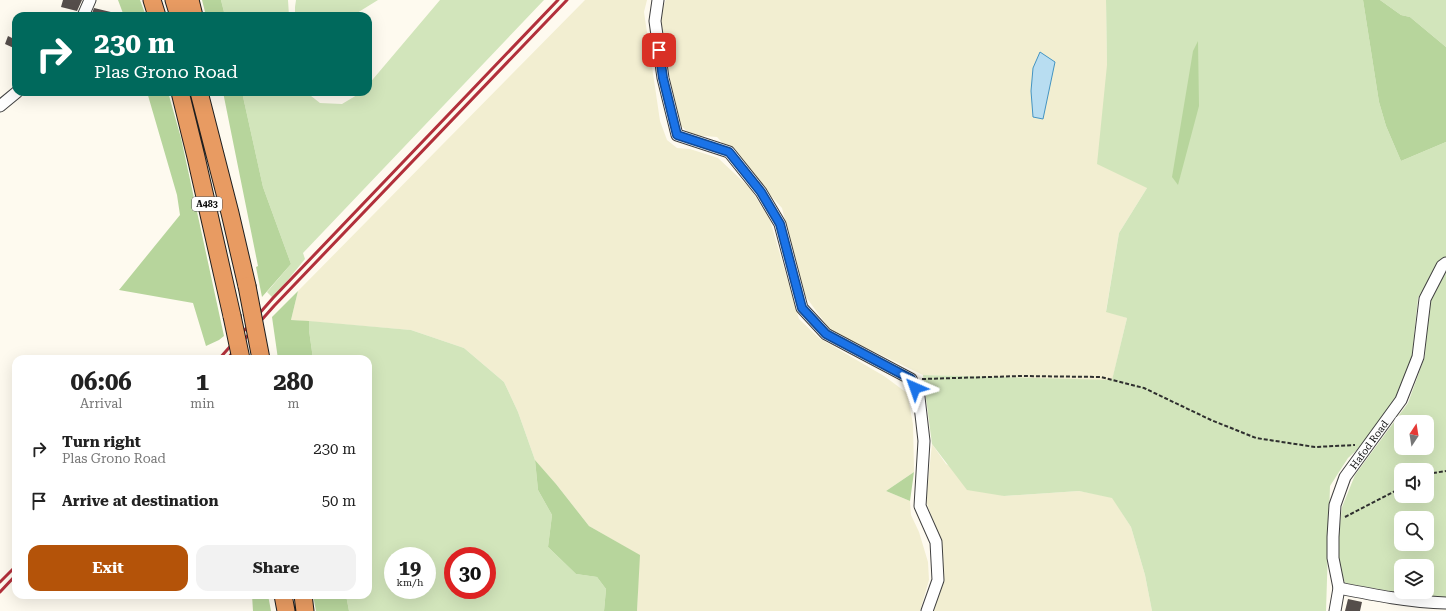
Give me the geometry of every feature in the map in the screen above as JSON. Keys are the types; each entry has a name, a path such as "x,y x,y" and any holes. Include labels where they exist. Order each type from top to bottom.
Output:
{"highway":[{"path":"152,0 157,12"},
{"path":"155,0 158,12"},
{"path":"174,0 178,12"},
{"path":"190,0 193,12"},
{"name":"A483","path":"181,96 240,355"},
{"name":"A483","path":"200,96 230,213 260,355"},
{"path":"211,96 230,213"},
{"path":"284,599 286,611"},
{"path":"303,599 305,611"}],"street":[{"path":"85,12 90,0"},
{"path":"658,0 655,21 663,78 677,135 729,152 761,192 780,224 802,308 826,334 911,379 919,397 924,441 920,506 936,542 938,580 927,611"},
{"path":"0,106 12,96"},
{"name":"Hafod Road","path":"1335,611 1339,588 1333,558 1336,505 1345,477 1401,400 1418,357 1425,299 1442,266 1446,263"},
{"path":"1339,588 1430,603 1446,603"}],"path":[{"path":"911,379 1022,376 1101,377 1144,388 1211,420 1256,438 1315,447 1368,445"},
{"path":"1434,473 1446,471"},
{"path":"1334,523 1394,492"}],"shaded area":[{"path":"585,0 647,0 644,12 660,121 667,140 677,148 690,149 718,158 750,188 770,220 799,319 819,338 884,376 907,393 913,424 914,472 886,491 910,501 911,515 919,532 928,562 929,580 920,611 637,611 639,555 589,526 535,460 518,412 504,382 464,348 411,330 291,320 298,291"},
{"path":"666,0 1106,0 1107,65 1147,188 1119,233 1106,311 1127,318 1112,381 923,375 831,331 803,293 782,208 717,137 691,135 677,122 660,14","holes":["1040,52 1055,62 1046,97"]},
{"path":"932,444 946,464 1004,496 1079,491 1112,497 1131,527 1145,575 1152,611 933,611 944,577 940,540 926,501"}],"green space":[{"path":"118,0 140,0 144,12 122,12"},
{"path":"202,0 221,0 224,12 205,12"},
{"path":"221,0 288,0 289,12 224,12"},
{"path":"296,0 378,0 359,12 295,12"},
{"path":"440,0 544,0 303,253 305,259 273,298 267,292 291,264 263,187 243,96 311,96 320,103 342,104 355,96 372,96 372,80"},
{"path":"1106,0 1363,0 1379,102 1386,126 1401,161 1446,142 1446,257 1439,263 1418,298 1412,357 1396,398 1366,442 1348,458 1330,486 1326,611 1152,611 1145,575 1131,527 1112,498 1079,491 1004,496 967,490 932,444 923,375 1112,380 1127,318 1106,312 1119,233 1147,188 1097,164 1107,65"},
{"path":"1363,0 1380,0 1401,15 1410,17 1446,47 1446,142 1401,161 1386,126 1379,102"},
{"path":"1380,0 1446,0 1446,47 1410,17 1401,15"},
{"path":"1198,41 1199,106 1178,185 1172,177 1193,51"},
{"path":"148,96 169,96 181,138 224,336 206,346 193,303 119,290 180,215 177,195"},
{"path":"224,96 243,96 263,187 291,264 262,297 256,267 258,266"},
{"path":"1446,272 1446,599 1434,598 1434,559 1394,559 1394,592 1345,583 1336,557 1342,507 1355,475 1394,422 1394,455 1434,455 1434,415 1399,415 1408,403 1425,356 1428,300"},
{"path":"298,291 291,320 309,321 312,355 277,355 272,317"},
{"path":"309,321 411,330 464,348 504,382 518,412 535,460 538,490 552,515 548,547 576,574 597,577 606,589 604,611 349,611 347,599 372,599 372,355 312,355"},
{"path":"535,460 589,526 640,555 637,611 604,611 606,589 597,577 576,574 548,547 552,515 538,490"},
{"path":"914,472 910,501 886,491"},
{"path":"252,599 269,599 271,611 253,611"},
{"path":"314,599 347,599 349,611 316,611"}],"water":[{"path":"1040,52 1055,62 1043,119 1033,117 1031,91 1033,68"}],"building":[{"path":"63,0 82,0 77,11 61,7"},
{"path":"94,8 111,12 92,12"},
{"path":"8,36 12,38 12,47 5,44"},
{"path":"1348,599 1362,602 1360,611 1345,611"}],"railway":[{"path":"223,355 273,298 558,0"},
{"path":"231,355 274,306 567,0"},
{"path":"0,582 12,570"},
{"path":"0,592 12,579"}],"route":[{"path":"659,50 663,78 677,135 729,152 761,192 780,224 802,308 826,334 911,379 915,388"}]}
